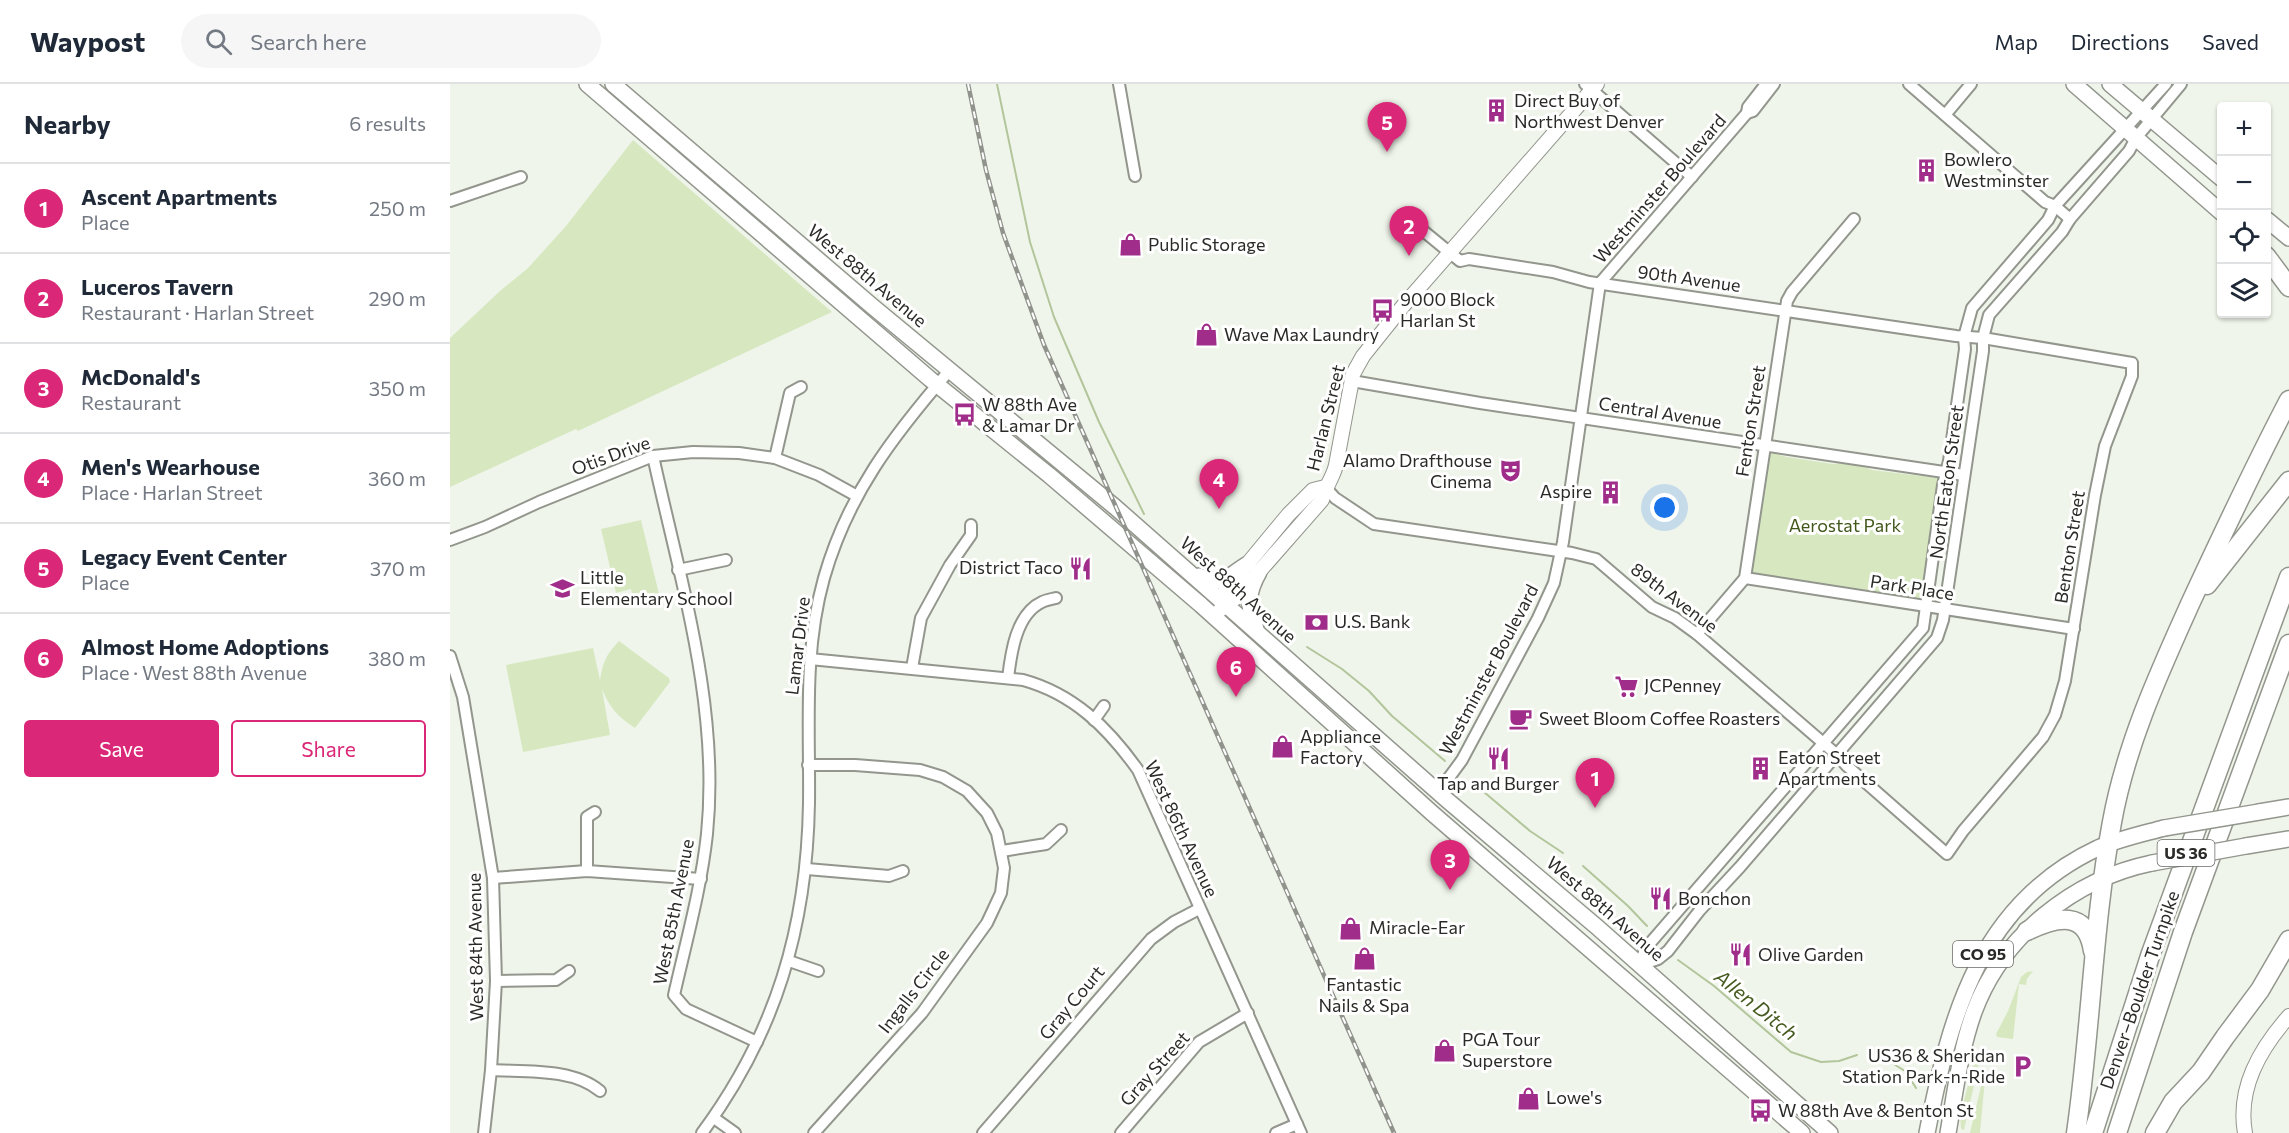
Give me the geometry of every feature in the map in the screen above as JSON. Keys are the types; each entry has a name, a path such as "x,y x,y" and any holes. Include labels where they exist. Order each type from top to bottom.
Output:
{"highway":[{"path":"2271,261 2289,287"},
{"path":"2076,1133 2084,1073 2102,878 2111,824 2130,748 2167,654 2256,462 2289,400"},
{"path":"2167,654 2208,584 2289,481"},
{"name":"Denver–Boulder Turnpike","path":"2093,1133 2151,953 2289,577"},
{"path":"2102,1133 2128,1046 2182,890 2289,601"},
{"path":"2117,1133 2183,932 2289,644"},
{"name":"Denver–Boulder Turnpike","path":"2126,1133 2189,940 2289,669"},
{"path":"2027,931 2054,919 2071,919 2088,933 2094,959"},
{"path":"2155,1133 2177,1097 2201,1072 2260,990 2289,940"}],"main road":[{"name":"West 88th Avenue","path":"587,84 937,385 1049,475 1214,616 1432,813 1802,1133"},
{"name":"West 88th Avenue","path":"613,84 949,371 1088,483 1830,1133"},
{"path":"2074,84 2219,210"},
{"path":"2110,84 2217,175"},
{"path":"2271,223 2289,238"},
{"path":"2271,257 2289,270"},
{"path":"1192,574 1210,581 1225,581 1258,566"},
{"path":"1257,632 1248,605 1258,566"},
{"name":"CO 95","path":"1927,1133 1961,1002 1976,967 1990,942 2016,909 2038,887 2077,859 2108,844 2164,828 2289,807"},
{"name":"CO 95","path":"1948,1133 1966,1041 1977,1005 1997,968 2027,931 2058,904 2102,878 2132,867 2289,839"},
{"path":"1921,1133 1930,1117"}],"street":[{"path":"1119,84 1136,176"},
{"name":"Westminster Boulevard","path":"1747,113 1748,107 1766,84"},
{"name":"Westminster Boulevard","path":"1435,789 1448,779 1462,760 1554,583 1561,552 1600,283 1747,113 1753,111 1774,84"},
{"path":"1909,84 2045,202 2055,206 2070,219"},
{"path":"1945,115 1971,84"},
{"name":"North Eaton Street","path":"2147,115 2166,84"},
{"name":"North Eaton Street","path":"1640,965 1658,959 1668,951 1700,909 1934,643 1941,629 1983,351 1983,338 1989,315 2129,151 2131,134 2147,115 2181,84"},
{"path":"1592,86 1692,177"},
{"name":"Harlan Street","path":"1258,566 1323,500 1325,488 1333,476 1336,465 1352,381 1363,356 1592,86"},
{"name":"North Eaton Street","path":"1640,965 1645,949 1822,742 1920,632 1924,625 1965,349 1964,337 1970,314 1976,303 2048,220 2055,206 2116,137 2131,134"},
{"path":"450,201 521,177"},
{"name":"Fenton Street","path":"1745,578 1785,310 1792,292 1854,219"},
{"name":"90th Avenue","path":"1421,229 1460,261 1469,260 1553,272 1600,283 1983,338"},
{"name":"Benton Street","path":"1947,854 1963,831 2043,737 2055,715 2061,698 2105,446 2132,376 2132,363 1983,338"},
{"name":"Lamar Drive","path":"702,1133 714,1118 744,1069 774,1002 789,961 807,869 809,801 807,685 813,627 824,578 857,496 874,465 949,371"},
{"name":"Central Avenue","path":"1352,381 1965,475"},
{"path":"775,458 790,393 801,387"},
{"name":"Otis Drive","path":"450,540 485,528 549,497 653,456 693,452 739,453 775,458 819,475 857,496"},
{"name":"West 85th Avenue","path":"653,456 703,687 709,746 707,833 700,879 674,995 686,1009 757,1042"},
{"name":"Harlan Street","path":"1214,616 1226,603 1236,598 1299,504 1313,490 1325,488"},
{"name":"89th Avenue","path":"1325,488 1335,498 1374,524 1596,559 1652,607 1675,618 1697,634 1947,854"},
{"path":"1258,566 1296,521 1299,504"},
{"path":"912,668 921,618 950,565 971,535 971,525"},
{"path":"678,570 726,560"},
{"path":"1697,634 1745,578"},
{"name":"Park Place","path":"1745,578 2074,628"},
{"path":"1008,678 1012,645 1020,627 1042,602 1056,598"},
{"name":"West 84th Avenue","path":"450,656 464,697 493,878 496,981 491,1070 484,1133"},
{"name":"West 86th Avenue","path":"810,659 1023,680 1050,689 1094,720 1117,740 1138,770 1299,1129"},
{"path":"1094,720 1104,706"},
{"name":"Ingalls Circle","path":"808,765 855,765 920,770 943,777 967,791 982,806 997,833 1004,868 1000,893 987,923 922,1013 814,1133"},
{"path":"587,871 588,817 595,812"},
{"path":"1002,852 1046,844 1061,830"},
{"path":"807,869 890,876 903,871"},
{"path":"493,878 587,871 700,879"},
{"name":"Gray Court","path":"983,1133 1151,939 1174,922 1199,909"},
{"path":"789,961 818,971"},
{"path":"496,981 556,980 569,971"},
{"name":"Gray Street","path":"1121,1133 1199,1042 1248,1013"},
{"path":"2245,1133 2243,1108 2246,1088 2253,1068 2275,1032 2289,1016"},
{"path":"491,1070 553,1074 590,1082 600,1091"},
{"path":"714,1118 735,1133"},
{"path":"1276,1133 1299,1129"}],"green space":[{"path":"633,140 832,312 578,431 576,429 450,487 450,338 528,268 566,226"},
{"name":"Aerostat Park","path":"1773,453 1833,464 1852,464 1872,470 1938,478 1940,480 1923,598 1909,599 1903,596 1847,587 1839,589 1827,585 1753,575 1751,573 1752,559 1766,474 1765,467 1768,455"},
{"path":"641,520 660,598 634,604 631,589 616,593 601,529"},
{"path":"619,641 669,678 670,682 635,728 615,711 602,689 610,735 523,752 506,665 593,648 600,680 606,659"},
{"path":"2033,971 2026,985 2019,984 2013,1039 1997,1037 1996,1034 2021,977"},
{"path":"1977,1053 1981,1054 1964,1130 1961,1129 1960,1114"},
{"path":"1985,1080 1980,1133 1970,1133 1981,1086"}],"waterway":[{"path":"997,84 1030,242 1054,317 1099,422 1144,514"},
{"path":"1307,647 1342,669 1369,691 1392,716 1445,761"},
{"path":"1471,781 1530,831 1563,853"},
{"path":"1583,866 1647,926"},
{"name":"Allen Ditch","path":"1678,960 1714,986 1791,1052 1821,1062 1839,1061 1857,1055"},
{"name":"Allen Ditch","path":"1892,1063 1905,1071 1916,1088"}],"railway":[{"path":"968,84 986,170 1003,233 1044,345 1394,1133"}],"place":[{"name":"Direct Buy of Northwest Denver","path":"1496,111"},
{"name":"Legacy Event Center","path":"1387,152"},
{"name":"Bowlero Westminster","path":"1926,170"},
{"name":"Public Storage","path":"1130,245"},
{"name":"Luceros Tavern","path":"1409,256"},
{"name":"9000 Block Harlan St","path":"1382,310"},
{"name":"Wave Max Laundry","path":"1206,335"},
{"name":"W 88th Ave & Lamar Dr","path":"964,415"},
{"name":"Alamo Drafthouse Cinema","path":"1510,471"},
{"name":"Aspire","path":"1610,492"},
{"name":"Men's Wearhouse","path":"1219,509"},
{"name":"District Taco","path":"1081,568"},
{"name":"Little Elementary School","path":"562,588"},
{"name":"U.S. Bank","path":"1316,622"},
{"name":"JCPenney","path":"1626,686"},
{"name":"Almost Home Adoptions","path":"1236,697"},
{"name":"Sweet Bloom Coffee Roasters","path":"1521,719"},
{"name":"Appliance Factory","path":"1282,747"},
{"name":"Tap and Burger","path":"1498,758"},
{"name":"Eaton Street Apartments","path":"1760,768"},
{"name":"Ascent Apartments","path":"1595,808"},
{"name":"McDonald's","path":"1450,890"},
{"name":"Bonchon","path":"1660,899"},
{"name":"Miracle-Ear","path":"1351,928"},
{"name":"Olive Garden","path":"1740,955"},
{"name":"Fantastic Nails & Spa","path":"1364,959"},
{"name":"PGA Tour Superstore","path":"1444,1050"},
{"name":"US36 & Sheridan Station Park-n-Ride","path":"2023,1066"},
{"name":"Lowe's","path":"1528,1098"},
{"name":"W 88th Ave & Benton St","path":"1760,1111"}]}
